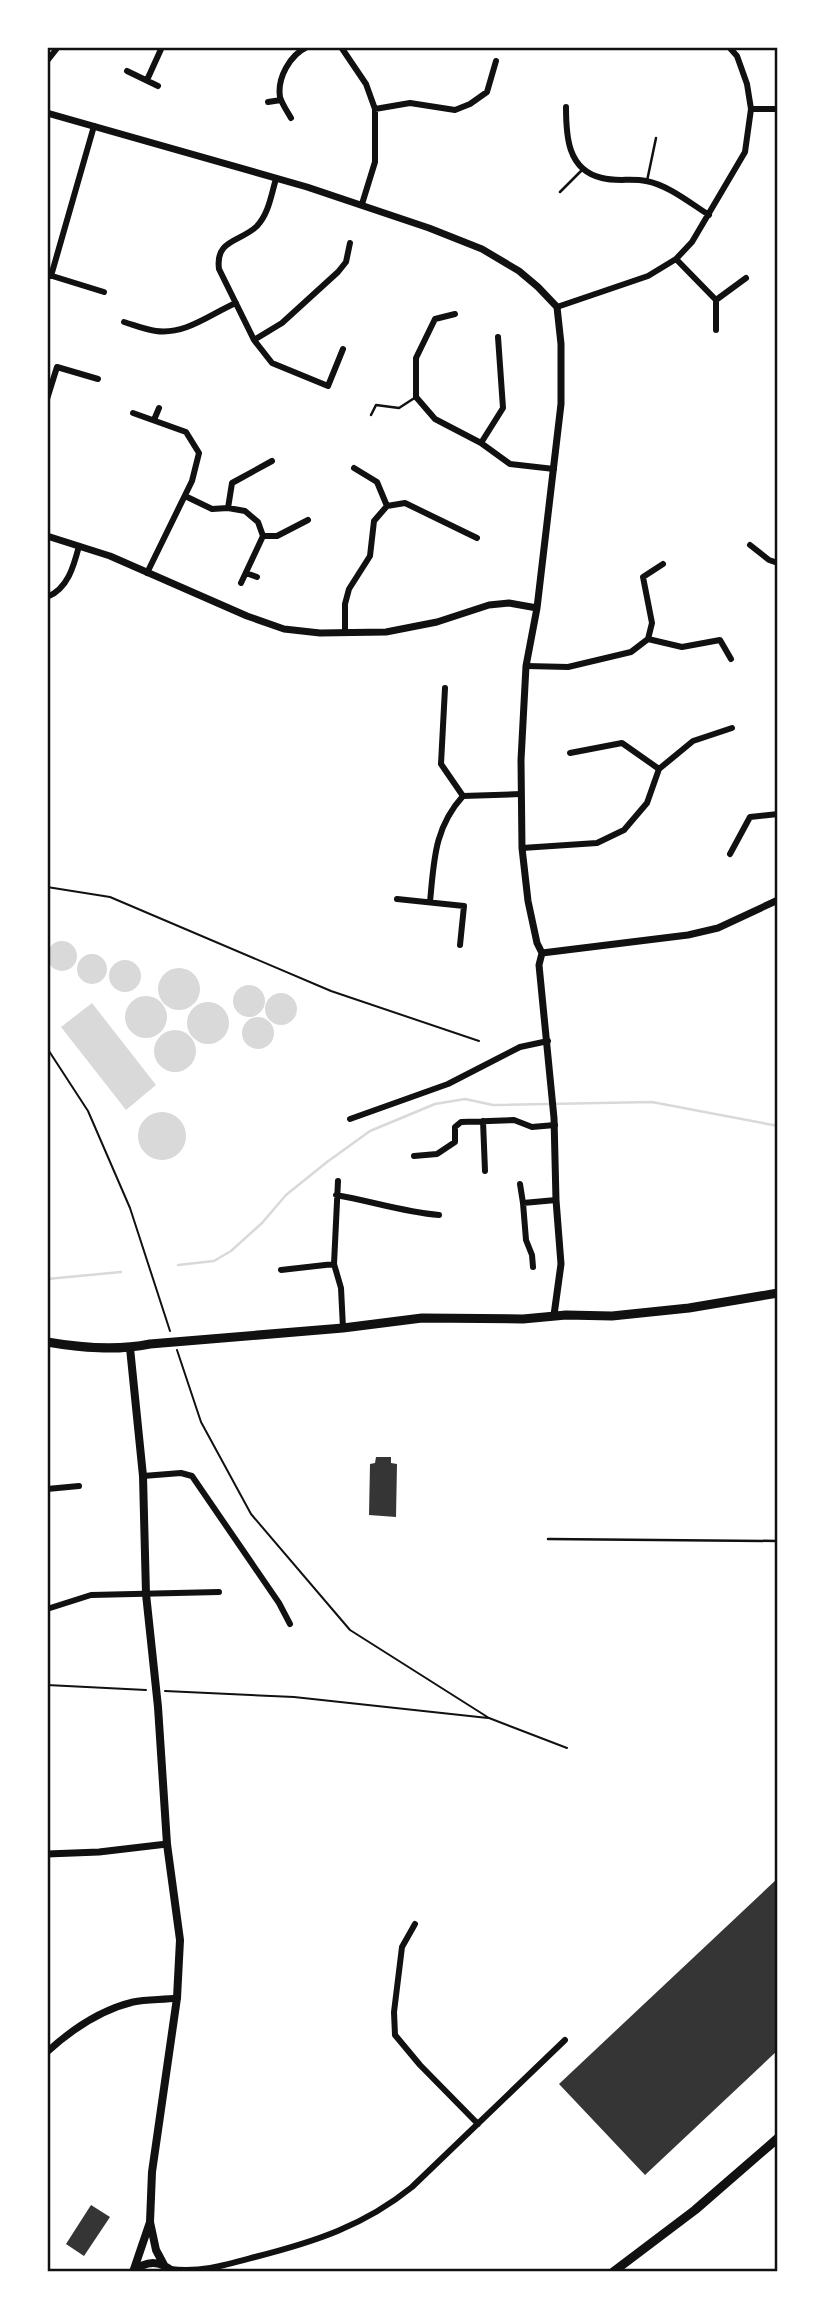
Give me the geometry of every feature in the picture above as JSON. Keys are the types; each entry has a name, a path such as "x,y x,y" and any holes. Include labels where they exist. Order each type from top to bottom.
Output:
{"main road":[{"path":"47,1342 82,1348 131,1348 422,1318 612,1316 689,1308 778,1293"},
{"path":"131,1348 143,1476 146,1594 157,1691 167,1844 180,1940 177,1998 152,2172 150,2222 156,2250 169,2268"},
{"path":"613,2272 695,2210 778,2138"},
{"path":"133,2272 150,2222"},
{"path":"133,2272 149,2263 169,2268"}],"street":[{"path":"47,61 58,47"},
{"path":"147,80 162,47"},
{"path":"291,118 281,100 282,77 292,58 307,47"},
{"path":"341,47 366,84 375,109 375,162 362,204"},
{"path":"556,307 648,276 676,259 692,242 745,152 751,109 747,84 737,56 729,47"},
{"path":"375,109 410,103 455,110 470,104 487,92 496,61"},
{"path":"127,71 158,86"},
{"path":"268,102 281,100"},
{"path":"566,107 566,138 572,156 584,169 601,178 647,181 668,190 709,215"},
{"path":"751,109 778,109"},
{"path":"47,113 362,204 482,249 519,271 556,307 561,344 561,393 537,608 526,666 521,794 522,848 528,901 537,943 542,953 539,965 555,1122 556,1200 561,1264 554,1315"},
{"path":"94,126 49,275 104,292"},
{"path":"276,179 267,213 256,227 228,243 220,252 219,269 254,340 272,363 328,386 343,349"},
{"path":"254,340 282,323 338,272 346,262 350,243"},
{"path":"676,259 716,300 716,330"},
{"path":"716,300 746,278"},
{"path":"124,322 156,331 174,331 191,326 236,303"},
{"path":"455,314 435,319 416,358 416,397 435,419 481,443 510,464 554,469"},
{"path":"481,443 503,408 498,337"},
{"path":"47,364 98,379"},
{"path":"47,399 57,367"},
{"path":"154,420 159,408"},
{"path":"133,412 186,432 199,453 192,481 147,573"},
{"path":"228,508 232,483 272,461"},
{"path":"354,468 377,482 387,506"},
{"path":"185,496 212,509 245,511 258,522 263,536 241,583"},
{"path":"345,633 345,604 349,589 370,556 374,521 387,506 405,503 477,538"},
{"path":"263,536 277,536 308,520"},
{"path":"47,536 110,556 284,629 320,634 386,632 436,622 489,606 509,603 537,608"},
{"path":"750,545 769,560 778,563"},
{"path":"47,597 66,582 79,546"},
{"path":"526,666 568,667 631,652 648,639 652,623 643,577 663,564"},
{"path":"247,573 257,577"},
{"path":"648,639 682,647 720,640 731,659"},
{"path":"445,688 441,764 463,796"},
{"path":"522,848 597,843 624,830 647,803 659,769 693,741 732,729"},
{"path":"570,753 622,743 659,769"},
{"path":"463,796 521,794"},
{"path":"430,902 435,849 445,820 463,796"},
{"path":"730,854 750,817 778,814"},
{"path":"397,899 464,906 460,945"},
{"path":"542,953 718,929 778,900"},
{"path":"350,1119 448,1084 520,1047 548,1041"},
{"path":"414,1156 437,1154 455,1142 455,1127 461,1122 514,1120 532,1127 555,1122"},
{"path":"483,1121 485,1171"},
{"path":"338,1181 334,1264 341,1288 343,1328"},
{"path":"520,1184 526,1240 533,1267"},
{"path":"336,1195 372,1201 393,1209 439,1215"},
{"path":"523,1203 556,1200"},
{"path":"281,1270 334,1264"},
{"path":"143,1476 181,1473 192,1476 290,1624"},
{"path":"47,1489 79,1486"},
{"path":"47,1609 91,1595 219,1592"},
{"path":"47,1854 99,1852 167,1844"},
{"path":"415,1924 402,1947 394,2011 395,2035 420,2065 478,2124"},
{"path":"47,2052 73,2030 102,2013 133,2003 177,1998"},
{"path":"169,2268 209,2271 321,2239 389,2206 565,2040"}],"lane":[{"path":"647,181 656,138"},
{"path":"560,192 584,169"},
{"path":"371,415 376,405 399,408 416,397"},
{"path":"548,1539 778,1541"}],"path":[{"path":"47,887 110,897 331,991 479,1041"},
{"path":"47,1048 88,1111 130,1208 162,1309"},
{"path":"188,1380 201,1422 251,1514 350,1630 489,1718 567,1748"},
{"path":"47,1685 294,1697 489,1718"}],"shaded area":[{"path":"62,941 73,945 77,956 73,967 62,971 51,967 47,956 51,945"},
{"path":"92,954 103,958 107,969 103,980 92,984 81,980 77,969 81,958"},
{"path":"125,960 136,965 141,976 136,987 125,992 114,987 109,976 114,965"},
{"path":"179,968 194,974 200,989 194,1004 179,1010 164,1004 158,989 164,974"},
{"path":"249,985 260,990 265,1001 260,1012 249,1017 238,1012 233,1001 238,990"},
{"path":"281,993 292,998 297,1009 292,1020 281,1025 270,1020 265,1009 270,998"},
{"path":"146,996 161,1002 167,1017 161,1032 146,1038 131,1032 125,1017 131,1002"},
{"path":"208,1002 223,1008 229,1023 223,1038 208,1044 193,1038 187,1023 193,1008"},
{"path":"92,1003 156,1085 126,1110 61,1027"},
{"path":"258,1017 269,1022 274,1033 269,1044 258,1049 247,1044 242,1033 247,1022"},
{"path":"175,1030 190,1036 196,1051 190,1066 175,1072 160,1066 154,1051 160,1036"},
{"path":"162,1112 179,1119 186,1136 179,1153 162,1160 145,1153 138,1136 145,1119"}],"building":[{"path":"376,1457 391,1457 391,1463 397,1464 396,1517 369,1515 370,1464 375,1463"},
{"path":"778,1878 778,2050 645,2175 559,2084"},
{"path":"91,2205 110,2217 84,2256 66,2244"}],"waterway":[{"path":"178,1265 214,1261 231,1251 262,1223 286,1195 370,1131 435,1104 465,1099 493,1105 652,1102 778,1126"},
{"path":"47,1279 121,1272"}]}
